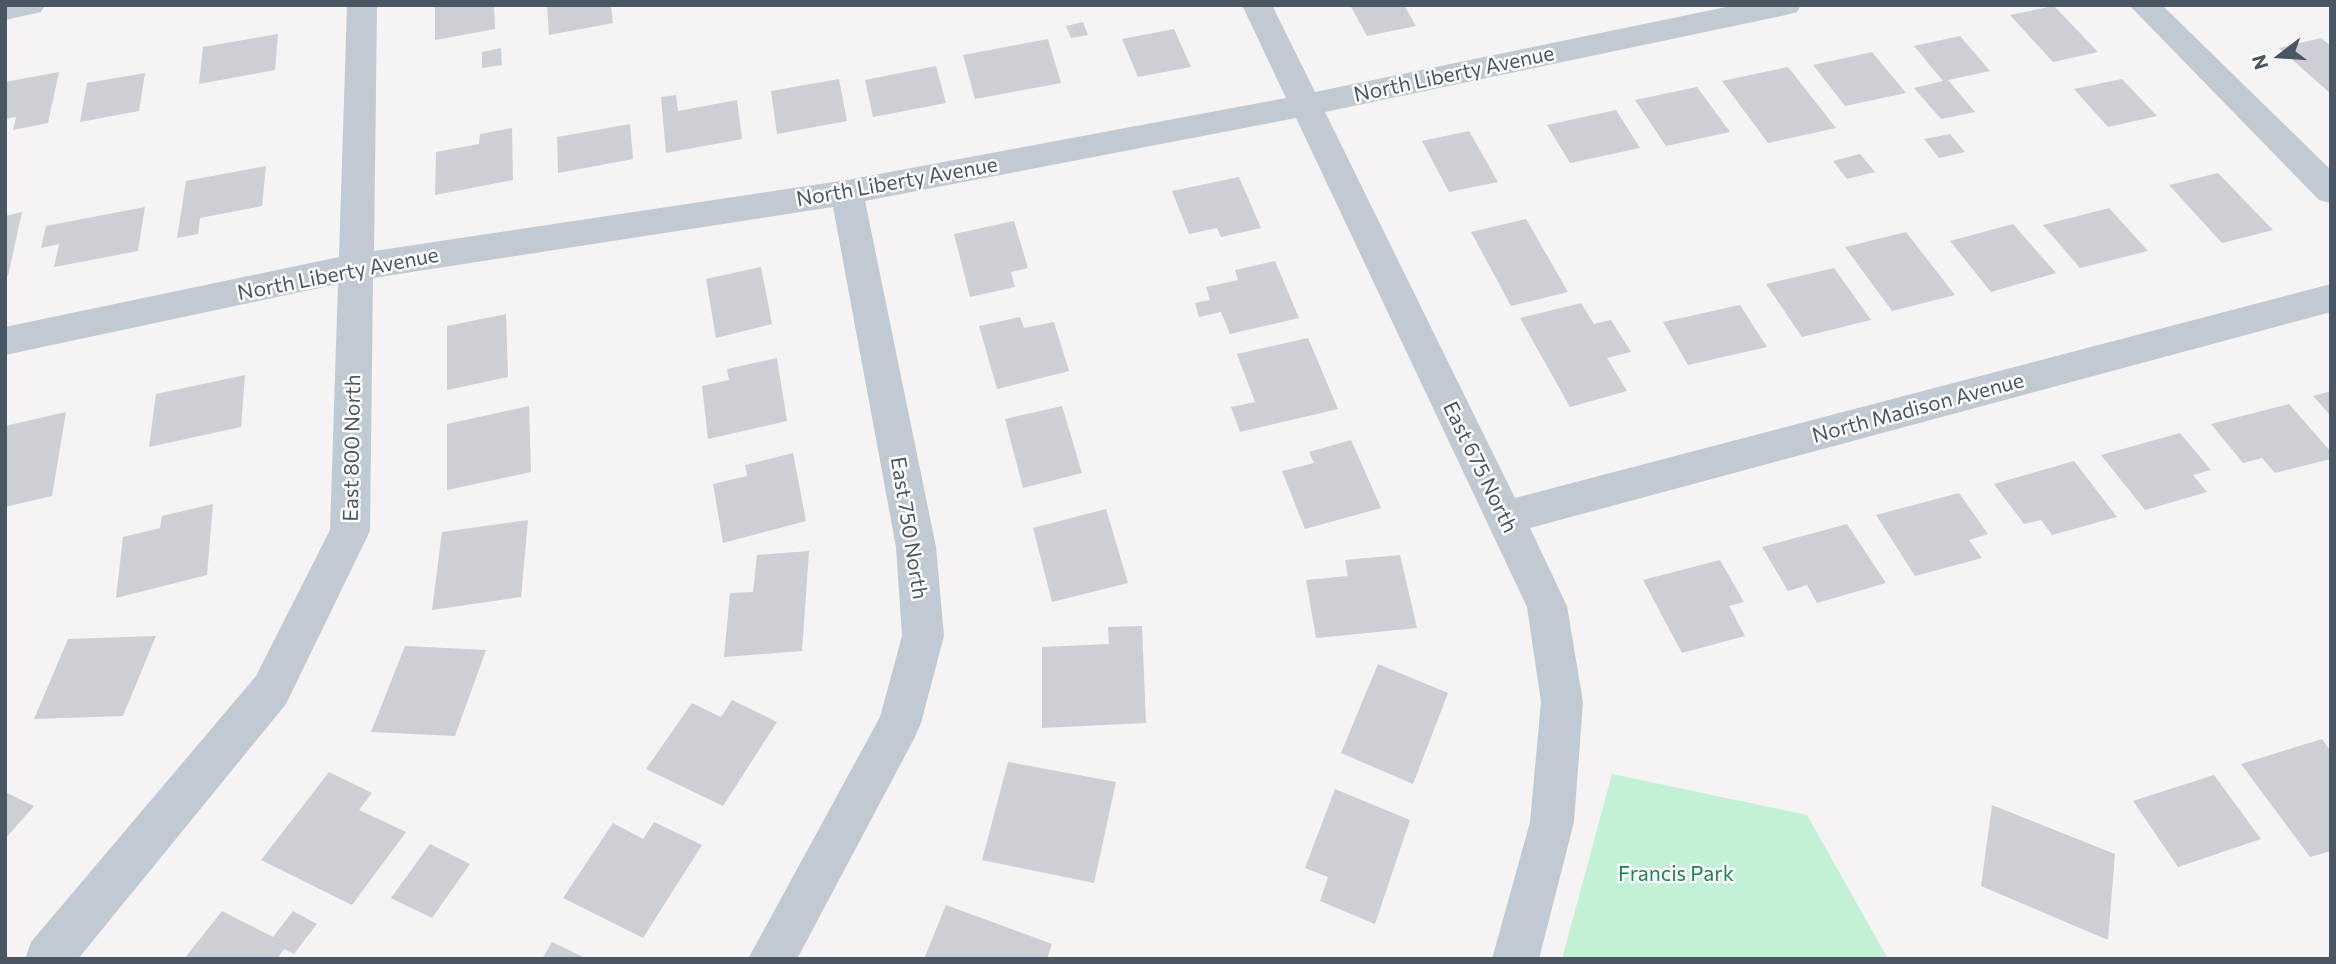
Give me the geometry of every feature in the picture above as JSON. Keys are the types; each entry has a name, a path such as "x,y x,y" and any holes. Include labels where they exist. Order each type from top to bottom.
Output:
{"street":[{"path":"5,9 30,5"},
{"name":"East 800 North","path":"48,959 271,690 351,531 362,5"},
{"name":"East 675 North","path":"1256,5 1547,606 1562,702 1552,822 1515,959"},
{"name":"North Liberty Avenue","path":"5,341 356,267 847,192 1305,105 1786,5"},
{"path":"2144,5 2331,191"},
{"name":"East 750 North","path":"771,959 900,723 923,636 916,547 847,192"},
{"name":"North Madison Avenue","path":"1504,518 2331,298"}],"green space":[{"name":"Francis Park","path":"1612,774 1807,815 1888,959 1562,959"}],"building":[{"path":"435,5 494,5 495,29 435,40"},
{"path":"547,5 611,5 613,23 549,35"},
{"path":"1350,5 1404,5 1416,26 1367,36"},
{"path":"2054,6 2098,52 2053,62 2010,15"},
{"path":"1083,22 1088,35 1071,38 1066,26"},
{"path":"1174,29 1191,67 1138,77 1122,39"},
{"path":"278,34 275,70 199,84 203,47"},
{"path":"1960,36 1990,71 1948,80 1975,112 1941,119 1914,88 1943,81 1914,46"},
{"path":"2321,38 2331,46 2331,94 2279,48"},
{"path":"1048,39 1061,83 975,99 963,55"},
{"path":"501,48 502,65 482,68 482,52"},
{"path":"1872,52 1906,93 1845,106 1813,65"},
{"path":"936,66 946,103 873,117 865,80"},
{"path":"1788,67 1836,128 1768,143 1722,81"},
{"path":"59,72 48,123 13,130 16,117 5,119 5,82"},
{"path":"145,73 139,111 80,122 87,83"},
{"path":"839,79 847,121 777,134 771,91"},
{"path":"2122,79 2157,116 2108,127 2074,89"},
{"path":"1697,87 1730,132 1666,146 1635,100"},
{"path":"676,95 678,111 737,100 742,139 666,153 661,97"},
{"path":"1616,110 1640,148 1570,163 1547,125"},
{"path":"630,124 633,159 558,173 557,137"},
{"path":"512,128 513,180 435,195 436,152 479,144 480,134"},
{"path":"1469,131 1498,182 1449,192 1422,141"},
{"path":"1950,134 1965,152 1939,158 1924,139"},
{"path":"1860,154 1875,172 1847,179 1833,161"},
{"path":"266,166 262,206 200,218 198,234 177,238 186,181"},
{"path":"2218,173 2273,230 2222,243 2169,185"},
{"path":"1239,177 1261,228 1221,237 1217,228 1189,234 1172,191"},
{"path":"145,207 138,251 54,267 59,244 41,248 46,226"},
{"path":"2109,208 2148,251 2080,268 2043,225"},
{"path":"22,212 8,276 5,276 5,216"},
{"path":"1526,219 1568,292 1511,306 1471,232"},
{"path":"1014,221 1028,268 1011,272 1015,287 970,297 954,234"},
{"path":"2013,224 2056,273 1991,292 1950,241"},
{"path":"1906,232 1955,295 1892,311 1845,247"},
{"path":"1275,261 1299,318 1230,334 1221,312 1199,317 1195,303 1210,300 1206,287 1238,280 1235,270"},
{"path":"761,267 772,324 716,338 706,279"},
{"path":"1834,268 1871,320 1802,337 1766,284"},
{"path":"1581,303 1594,324 1611,320 1631,352 1607,358 1627,391 1570,407 1520,318"},
{"path":"1740,305 1767,347 1688,365 1663,322"},
{"path":"506,314 508,377 447,390 447,326"},
{"path":"1020,317 1024,328 1054,322 1069,371 997,389 979,326"},
{"path":"1308,338 1338,409 1240,432 1231,407 1255,402 1237,354"},
{"path":"777,358 787,421 708,439 702,386 729,380 727,369"},
{"path":"245,375 241,427 149,447 156,394"},
{"path":"2331,391 2331,416 2313,396"},
{"path":"2289,404 2331,452 2331,459 2275,473 2262,458 2243,463 2211,424"},
{"path":"529,406 531,472 447,490 447,424"},
{"path":"1062,406 1082,473 1023,488 1005,419"},
{"path":"66,412 52,496 5,507 5,426"},
{"path":"2180,433 2211,470 2193,475 2207,492 2145,510 2101,455"},
{"path":"1351,440 1381,508 1305,529 1282,471 1314,463 1309,452"},
{"path":"793,453 806,521 723,543 713,484 747,476 745,465"},
{"path":"2074,461 2117,517 2052,535 2041,520 2024,524 1994,484"},
{"path":"1959,493 1988,534 1969,540 1982,558 1915,576 1876,515"},
{"path":"213,504 207,575 116,598 123,537 160,528 162,516"},
{"path":"1106,509 1128,583 1052,602 1033,528"},
{"path":"528,520 521,597 432,610 442,532"},
{"path":"1847,524 1886,583 1817,603 1807,585 1788,591 1762,547"},
{"path":"809,551 802,651 724,657 730,593 753,592 757,555"},
{"path":"1400,555 1417,628 1316,638 1306,580 1348,576 1345,560"},
{"path":"1720,560 1744,602 1729,606 1745,636 1682,653 1643,580"},
{"path":"1142,626 1146,723 1042,728 1042,647 1109,644 1108,627"},
{"path":"156,636 123,716 34,719 68,639"},
{"path":"405,646 486,650 455,736 371,732"},
{"path":"1378,664 1448,693 1413,784 1341,753"},
{"path":"732,700 777,722 723,806 646,769 692,703 721,717"},
{"path":"2322,739 2331,751 2331,851 2310,857 2241,764"},
{"path":"1008,762 1116,782 1094,883 982,860"},
{"path":"329,772 372,793 359,810 406,832 352,905 261,860"},
{"path":"2214,775 2261,839 2178,867 2133,801"},
{"path":"1335,789 1410,820 1375,924 1320,901 1328,877 1305,868"},
{"path":"5,792 34,806 5,839"},
{"path":"1992,805 2115,854 2108,940 1981,886"},
{"path":"654,822 702,845 643,938 563,898 613,823 643,839"},
{"path":"430,844 470,864 432,918 391,898"},
{"path":"946,905 1052,944 1047,959 924,959"},
{"path":"222,911 273,937 293,911 317,924 294,954 284,949 277,959 184,959"},
{"path":"552,942 587,959 542,959"}]}
